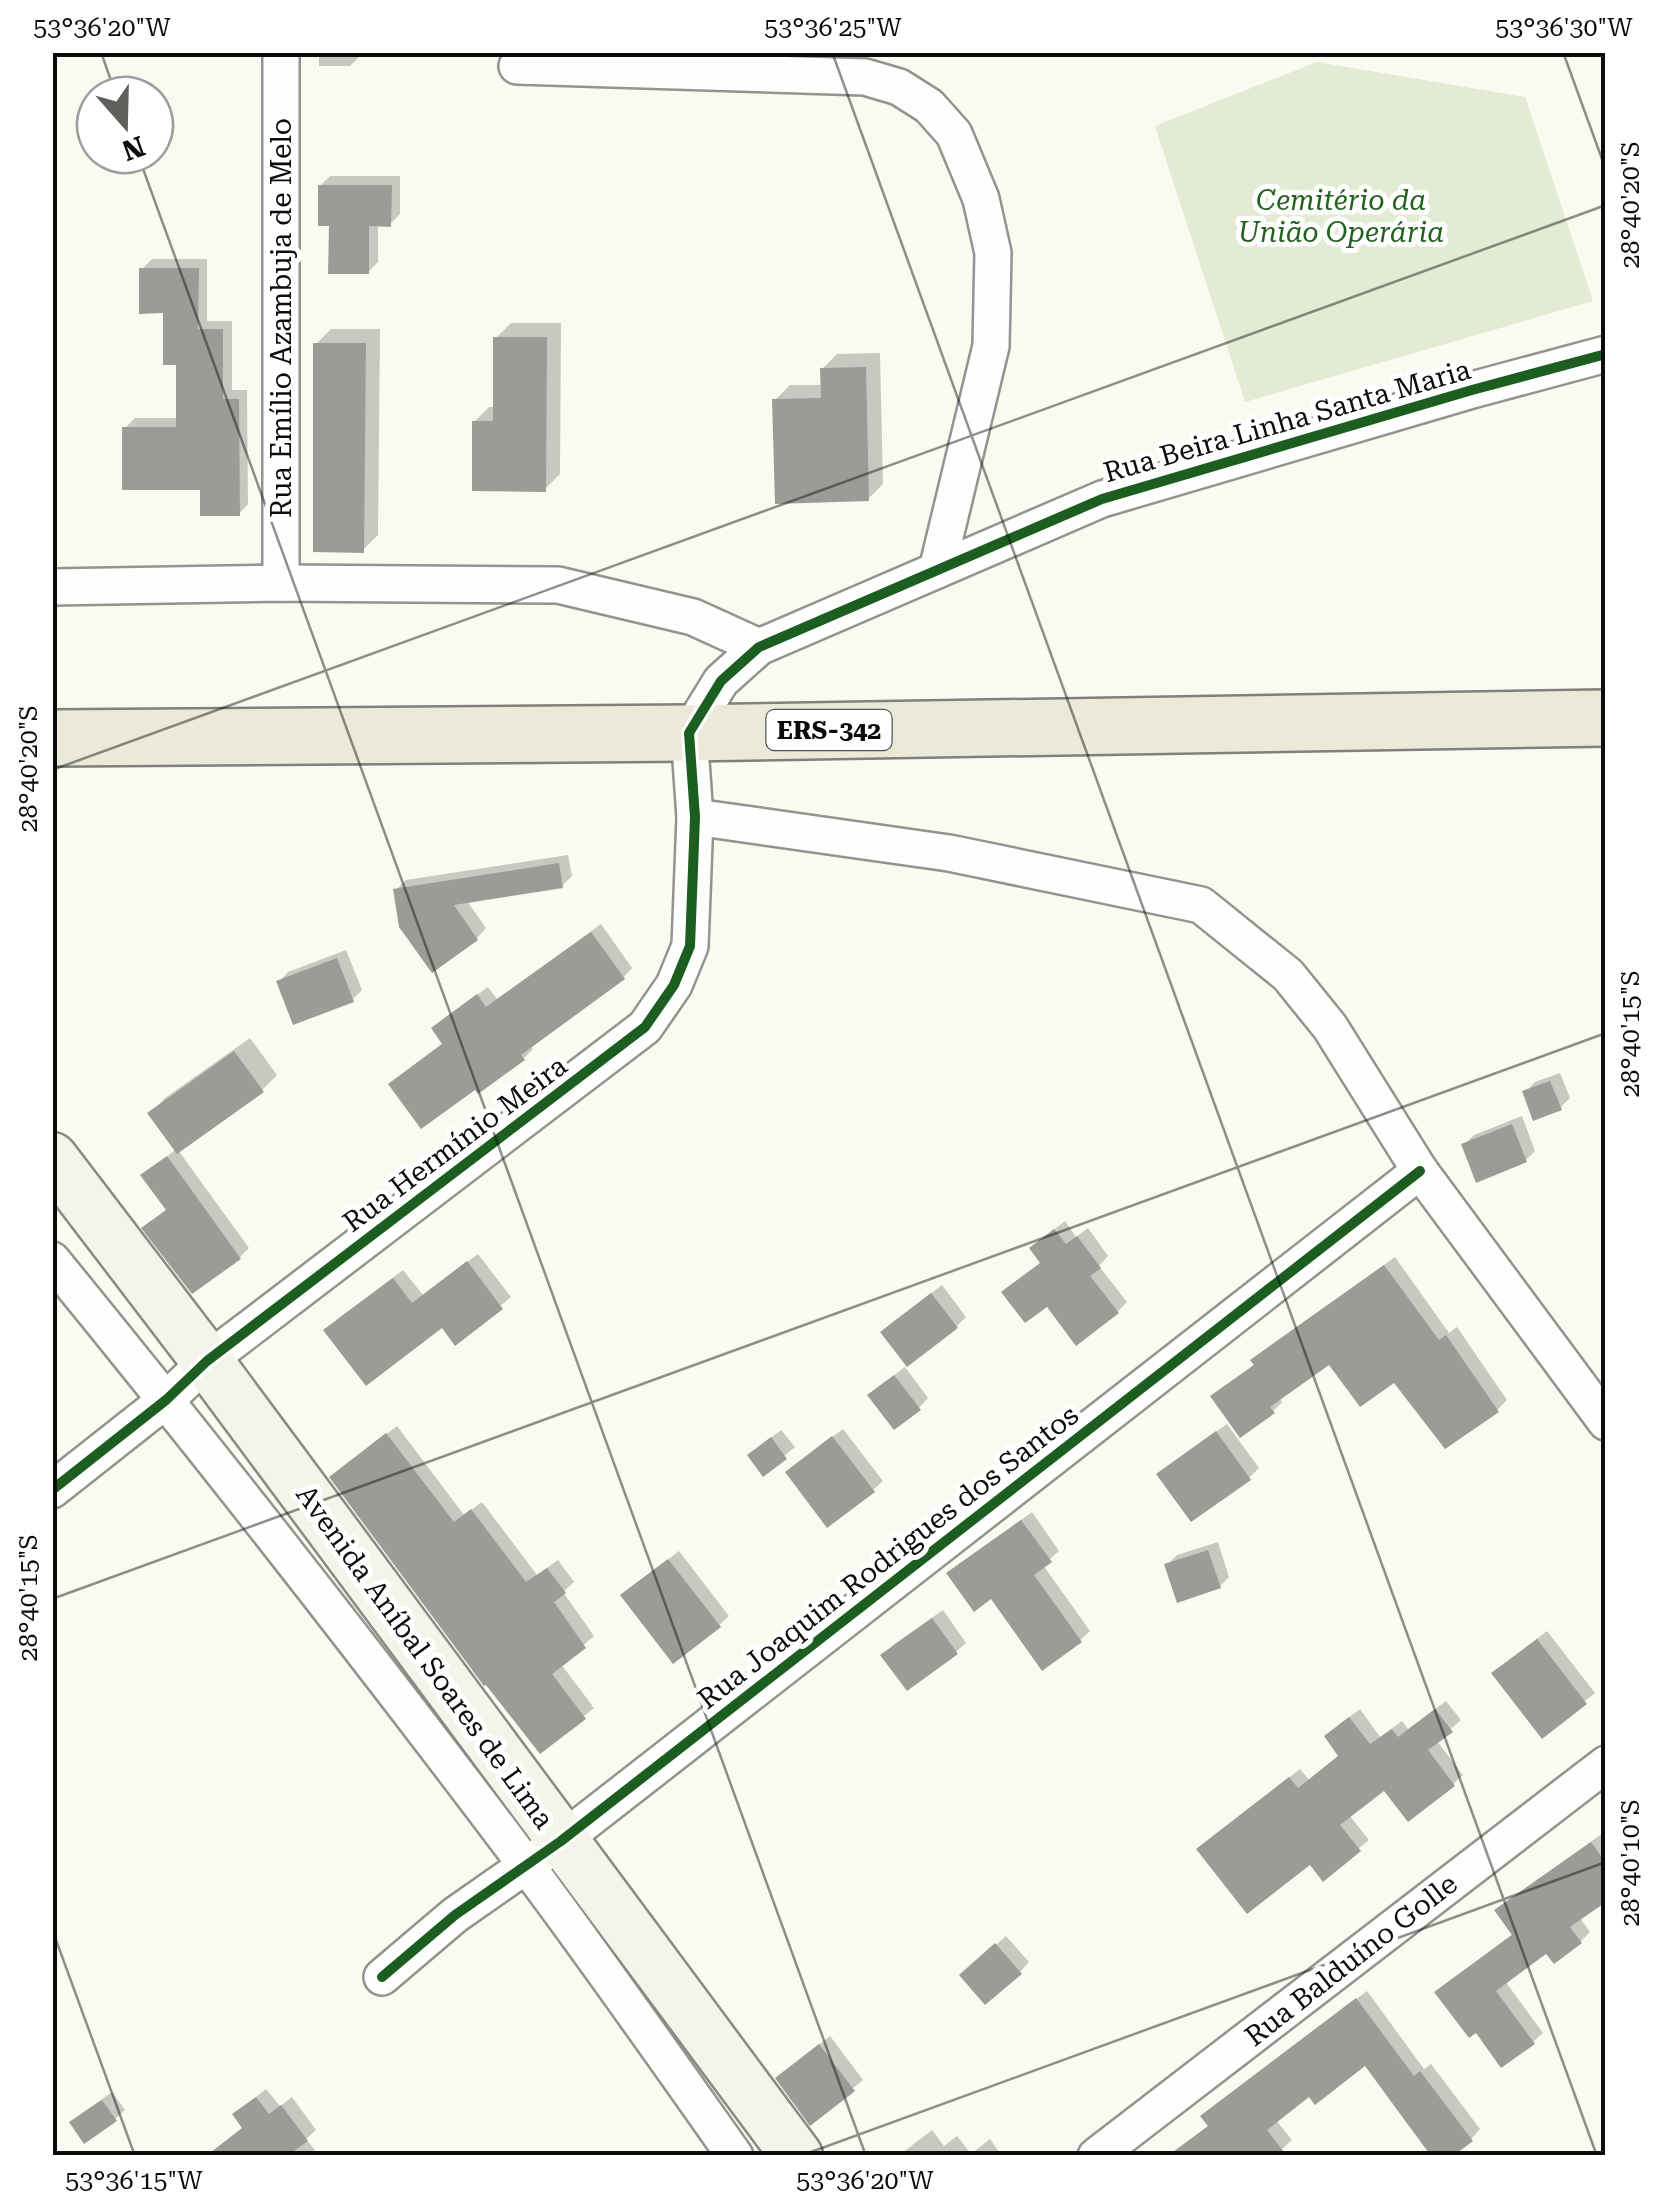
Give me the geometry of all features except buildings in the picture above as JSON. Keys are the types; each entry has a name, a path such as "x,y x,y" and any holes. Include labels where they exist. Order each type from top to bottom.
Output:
{"main road":[{"name":"ERS-342","path":"52,738 690,733 1606,718"}],"street":[{"name":"Rua Emílio Azambuja de Melo","path":"281,52 281,583"},
{"path":"517,66 865,77 899,87 929,106 954,134 981,199 993,253 991,346 936,570"},
{"name":"Rua Beira Linha Santa Maria","path":"690,733 721,681 759,647 1102,499 1606,354"},
{"path":"52,587 281,583 558,585 693,618 759,647"},
{"name":"Rua Hermínio Meira","path":"52,1490 166,1400 207,1361 645,1028 674,985 690,946 695,817 690,733"},
{"path":"695,817 949,853 1201,904 1288,975 1330,1027 1420,1171 1606,1422"},
{"name":"Avenida Aníbal Soares de Lima","path":"52,1158 207,1361 543,1853 736,2156"},
{"name":"Rua Joaquim Rodrigues dos Santos","path":"382,1977 456,1915 543,1853 1420,1171"},
{"name":"Avenida Aníbal Soares de Lima","path":"52,1260 348,1631 543,1853 797,2156"},
{"name":"Rua Balduíno Golle","path":"1096,2156 1606,1764"}],"green space":[{"name":"Cemitério da União Operária","path":"1317,62 1525,97 1593,301 1245,402 1155,126"}],"cycle path":[{"path":"52,1490 166,1400 207,1361 645,1027 674,985 690,946 695,817 689,733 721,681 759,647 1102,499 1606,354"},
{"path":"382,1977 455,1915 561,1841 1420,1171"}]}
